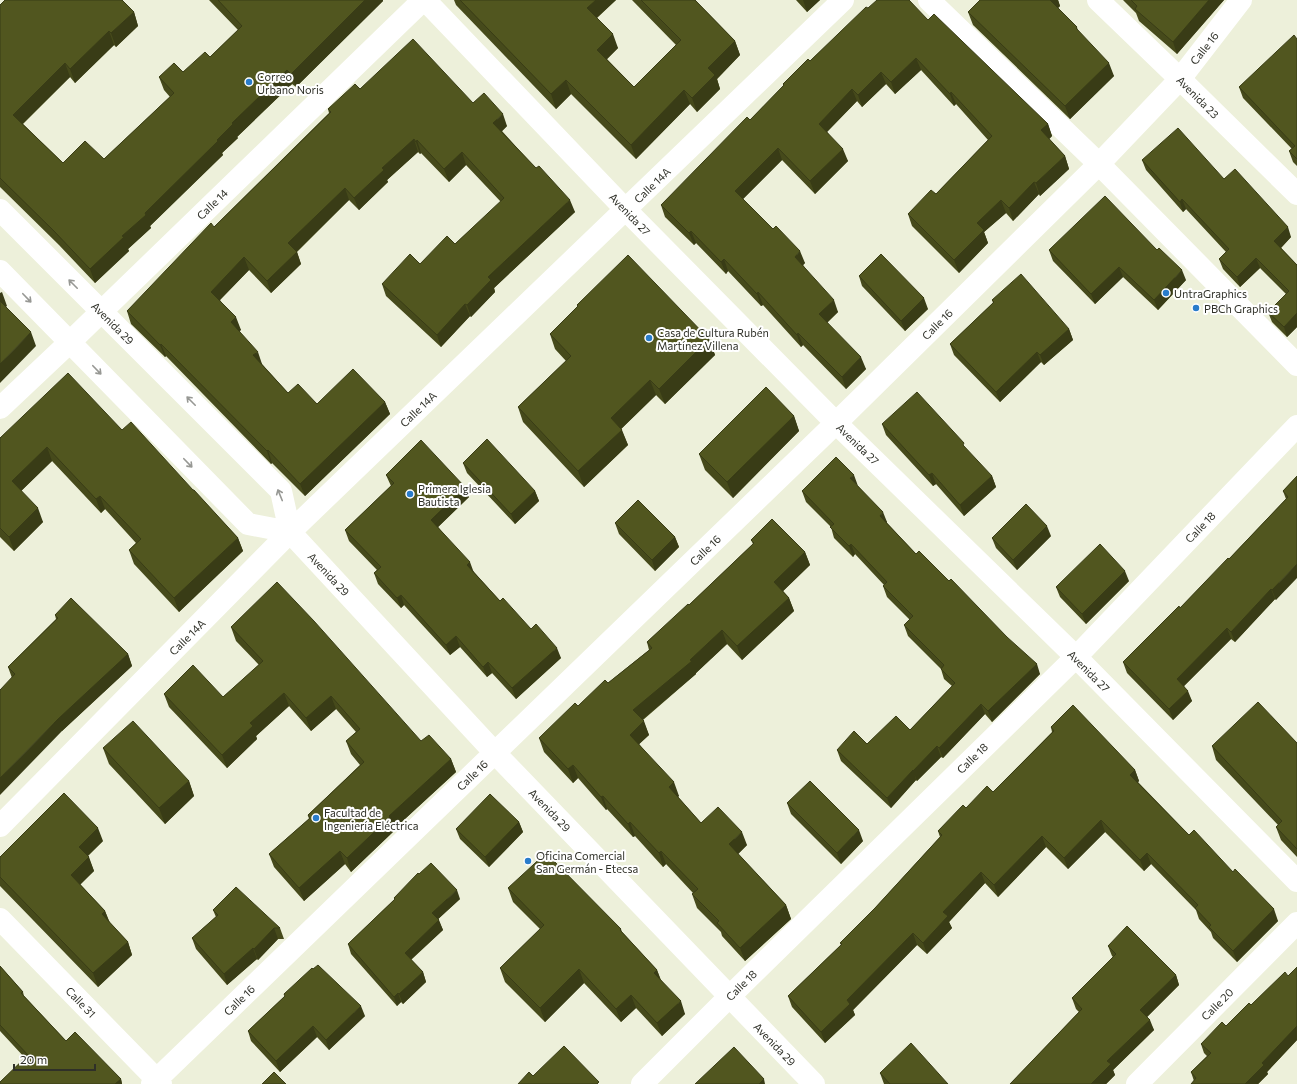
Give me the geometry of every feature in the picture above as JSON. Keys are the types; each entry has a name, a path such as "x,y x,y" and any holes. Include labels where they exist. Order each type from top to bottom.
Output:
{"street":[{"name":"Avenida 27","path":"424,0 626,210 836,423 1076,657 1297,881"},
{"name":"Calle 14","path":"0,408 424,0"},
{"name":"Calle 14A","path":"0,826 290,532 844,0"},
{"path":"929,0 1099,164 1297,365"},
{"name":"Avenida 23","path":"1098,0 1297,194"},
{"name":"Calle 16","path":"156,1082 836,423 1099,164 1180,79 1241,0"},
{"name":"Avenida 29","path":"0,210 281,491 290,532 495,753 814,1084"},
{"path":"0,271 248,524 290,532"},
{"name":"Calle 18","path":"642,1084 1076,657 1297,426"},
{"name":"Calle 31","path":"0,919 156,1082"},
{"name":"Calle 20","path":"1137,1084 1297,923"}],"building":[{"path":"5,0 122,0 134,12 111,33 109,31 70,69 65,63 13,115 63,163 85,141 104,159 174,93 159,77 174,63 183,72 205,52 210,57 242,26 218,0 365,0 291,74 287,70 232,123 233,124 217,140 218,141 145,213 146,215 122,236 124,237 90,269 0,178 0,5"},
{"path":"460,0 596,0 587,8 613,34 597,50 634,87 681,40 641,0 695,0 735,41 708,68 715,75 692,98 684,90 631,145 566,80 551,94"},
{"path":"877,0 909,0 928,20 934,14 1048,124 1041,130 1065,156 1036,183 1034,182 1009,208 1001,200 977,223 984,230 954,260 908,214 931,190 936,194 992,136 951,92 950,94 916,58 891,82 881,72 858,95 852,89 819,124 843,149 810,181 778,148 735,191 773,229 776,226 800,251 795,257 834,300 819,314 861,357 842,377 798,333 797,335 758,292 757,294 724,259 721,262 691,231 689,233 661,205 747,117 750,120 808,59 810,61 866,7 868,8"},
{"path":"980,0 1050,0 1077,27 1076,28 1109,63 1065,106 968,12"},
{"path":"1131,0 1209,0 1173,42 1135,9 1137,6"},
{"path":"1294,35 1297,39 1297,159 1289,151 1295,146 1239,87"},
{"path":"413,39 473,103 484,93 503,114 493,123 536,168 539,166 570,200 488,277 491,280 467,305 465,304 437,335 382,284 410,254 420,264 447,236 455,244 504,198 462,152 444,169 417,140 416,142 414,139 382,168 384,170 354,198 345,188 288,243 297,252 267,281 244,257 211,292 236,317 231,322 258,352 253,355 288,393 298,384 317,404 353,369 385,402 300,484 268,450 267,451 127,311 211,223 214,227 331,112 328,109 355,84 360,89"},
{"path":"1178,128 1224,179 1235,169 1288,227 1274,241 1297,265 1297,313 1284,327 1268,312 1289,291 1256,258 1237,277 1219,259 1229,249 1182,199 1180,202 1142,160"},
{"path":"1105,196 1157,250 1159,248 1182,270 1154,300 1119,267 1091,294 1049,250"},
{"path":"881,254 924,298 901,321 859,276"},
{"path":"628,255 709,339 659,389 650,380 611,418 622,430 578,471 518,407 571,356 550,334"},
{"path":"1021,274 1069,329 1040,355 1037,352 996,392 950,344 994,302 992,300"},
{"path":"0,301 31,332 0,364"},
{"path":"68,373 122,430 131,422 238,538 174,598 129,550 141,539 100,496 96,499 47,447 12,481 38,508 9,537 0,528 0,438"},
{"path":"766,387 794,416 727,482 699,454"},
{"path":"917,392 992,476 960,505 932,473 929,475 882,424"},
{"path":"487,439 535,491 511,514 463,463"},
{"path":"421,440 465,487 431,520 470,562 467,565 500,601 503,598 531,629 536,624 557,648 512,688 488,662 483,667 456,636 446,645 401,595 397,598 374,573 381,567 345,530 394,483 386,475"},
{"path":"836,457 854,475 850,478 883,512 880,516 916,554 919,551 949,581 951,579 1007,637 1037,664 988,711 981,704 939,748 937,746 913,770 887,798 837,750 854,731 867,744 896,716 910,730 955,683 941,669 944,665 904,625 913,616 883,586 887,582 851,544 849,546 830,527 834,524 802,491"},
{"path":"1297,476 1297,564 1272,590 1271,589 1231,632 1227,628 1177,679 1188,691 1169,709 1123,662 1179,606 1180,608 1228,558 1229,559 1288,497 1283,491"},
{"path":"638,500 675,537 652,560 615,523"},
{"path":"1026,504 1047,526 1013,560 992,538"},
{"path":"772,519 805,552 774,582 789,598 737,646 722,630 690,660 692,661 633,710 644,721 630,735 674,782 669,787 701,823 718,807 742,832 729,844 786,905 740,948 717,923 719,921 692,894 698,889 661,851 659,853 630,822 628,824 603,796 601,797 573,765 568,769 539,738 575,703 578,706 605,680 608,683 652,648 647,642 688,604 689,605 754,543 751,540"},
{"path":"1100,544 1125,571 1082,614 1056,587"},
{"path":"277,582 314,621 421,741 429,735 451,759 389,816 390,817 347,858 340,851 299,888 269,854 310,818 308,815 364,762 346,741 360,729 331,696 306,718 284,693 250,723 253,726 222,755 164,694 193,665 223,697 263,661 231,627"},
{"path":"71,598 128,654 58,719 0,778 0,690 15,674 8,667 58,618 55,615"},
{"path":"1258,702 1297,743 1297,849 1276,827 1282,821 1212,746"},
{"path":"1073,705 1135,770 1130,775 1189,835 1194,830 1233,872 1235,869 1274,909 1233,951 1209,927 1211,925 1195,908 1198,905 1147,853 1140,860 1101,820 1064,858 1042,836 994,885 981,872 943,912 948,916 923,943 913,933 847,1000 850,1004 821,1032 788,996 842,944 840,943 875,908 942,835 938,831 963,805 966,808 987,786 993,792 1054,731 1051,727"},
{"path":"133,721 189,781 159,808 103,748"},
{"path":"810,781 859,830 837,853 787,803"},
{"path":"64,793 98,828 79,847 89,857 71,875 105,911 102,914 128,942 93,973 0,877 0,857"},
{"path":"490,794 519,822 485,857 456,829"},
{"path":"546,853 621,929 620,930 657,970 654,973 681,1001 657,1023 631,995 616,1009 579,969 540,1008 500,968 544,925 508,888"},
{"path":"431,863 457,890 432,913 439,920 405,953 423,972 394,997 348,944 395,899 394,898 418,873 419,874"},
{"path":"236,887 280,928 274,928 254,949 253,948 224,974 192,938 218,915 213,910"},
{"path":"1127,926 1176,975 1140,1010 1150,1020 1107,1061 1111,1064 1091,1084 1010,1084 1082,1009 1072,998 1116,954 1108,946"},
{"path":"318,965 361,1006 326,1040 313,1026 276,1061 248,1031 285,996 284,994 312,968 313,969"},
{"path":"0,966 23,992 21,993 66,1041 75,1032 121,1079 115,1084 0,1084 0,1082 28,1055 0,1025"},
{"path":"1297,967 1297,1026 1262,1063 1264,1065 1245,1084 1191,1084 1196,1078 1191,1072 1211,1053 1201,1044 1222,1022 1226,1026 1249,1003 1251,1005 1285,972 1288,976"},
{"path":"911,1043 948,1084 890,1084 880,1073"},
{"path":"564,1046 599,1082 597,1084 518,1084 529,1072 533,1076"},
{"path":"734,1047 764,1079 759,1084 695,1084"},
{"path":"274,1072 286,1084 262,1084"}],"place":[{"name":"Correo Urbano Noris","path":"249,82"},
{"name":"UntraGraphics","path":"1166,293"},
{"name":"PBCh Graphics","path":"1196,308"},
{"name":"Casa de Cultura Rubén Martínez Villena","path":"649,338"},
{"name":"Primera Iglesia Bautista","path":"410,494"},
{"name":"Facultad de Ingeniería Eléctrica","path":"316,818"},
{"name":"Oficina Comercial San Germán - Etecsa","path":"528,861"}]}
